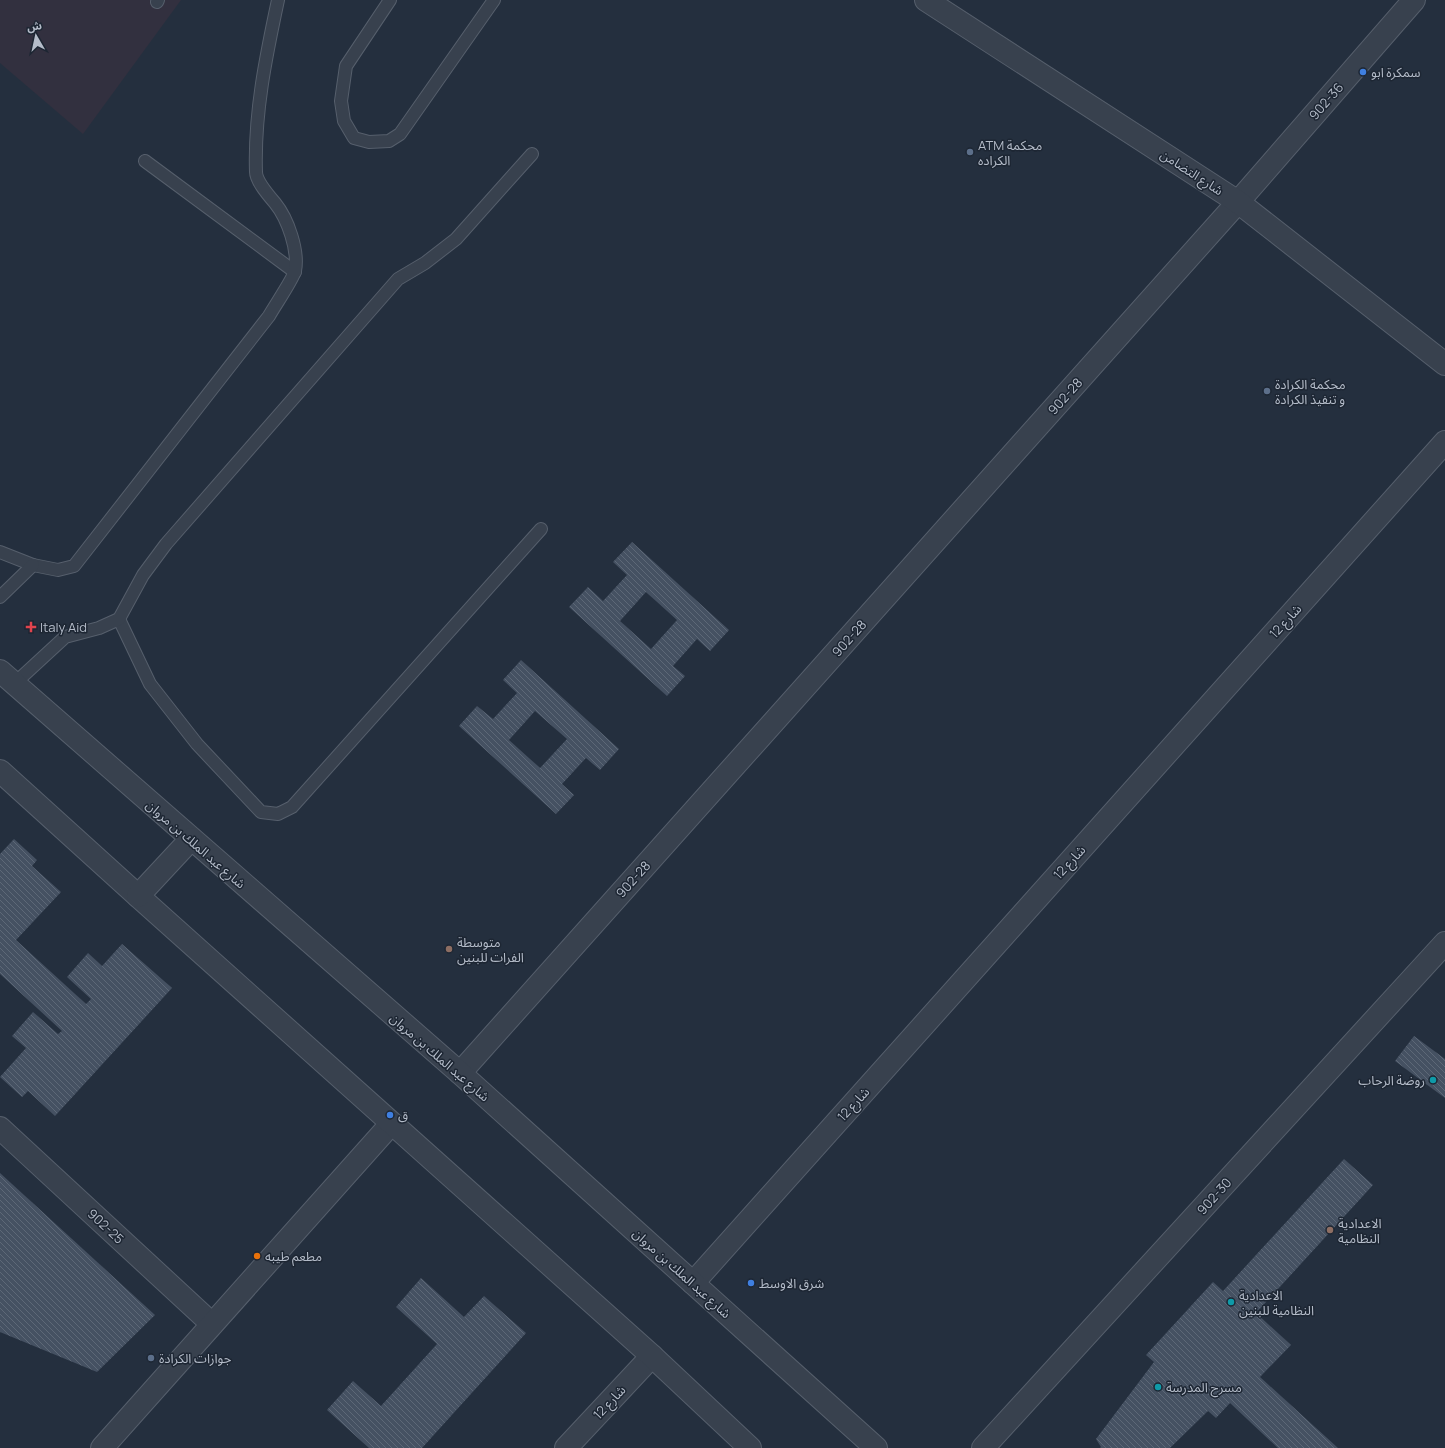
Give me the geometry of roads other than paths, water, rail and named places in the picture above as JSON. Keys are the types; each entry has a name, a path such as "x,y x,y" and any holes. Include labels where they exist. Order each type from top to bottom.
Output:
{"street":[{"name":"شارع التضامن","path":"926,0 1238,202 1445,364"},
{"name":"902-36","path":"1238,202 1414,0"},
{"name":"902-28","path":"460,1074 1238,202"},
{"name":"شارع 12","path":"693,1283 1445,442"},
{"name":"شارع عبد الملك بن مروان","path":"7,677 460,1074 876,1448"},
{"path":"0,771 391,1124 652,1356 750,1448"},
{"path":"138,896 191,839"},
{"name":"902-30","path":"983,1448 1445,943"},
{"path":"102,1448 391,1124"},
{"name":"902-25","path":"0,1128 212,1324"},
{"name":"شارع 12","path":"566,1448 652,1356"}],"lane":[{"path":"0,552 33,565 58,570 74,566 269,316 295,272 295,249 282,212 267,194 256,174 258,122 265,60 278,0"},
{"path":"390,0 346,66 341,101 344,121 354,138 369,142 389,142 400,134 494,0"},
{"path":"7,677 65,637 99,628 119,619 143,575 166,544 398,279 425,263 456,239 532,154"},
{"path":"145,161 295,272"},
{"path":"119,619 150,684 197,744 261,812 278,814 292,807 541,529"},
{"path":"0,597 33,565"}],"place":[{"name":"سمكرة ابو","path":"1363,72"},
{"name":"ATM محكمة الكراده","path":"970,152"},
{"name":"محكمة الكرادة و تنفيذ الكرادة","path":"1267,391"},
{"name":"Italy Aid","path":"31,627"},
{"name":"متوسطة الفرات للبنين","path":"449,949"},
{"name":"روضة الرحاب","path":"1433,1080"},
{"name":"ق","path":"390,1115"},
{"name":"الاعدادية النظامية","path":"1330,1230"},
{"name":"مطعم طيبه","path":"257,1256"},
{"name":"شرق الاوسط","path":"751,1283"},
{"name":"الاعدادية النظامية للبنين","path":"1231,1302"},
{"name":"جوازات الكرادة","path":"151,1358"},
{"name":"مسرح المدرسة","path":"1158,1387"}]}
